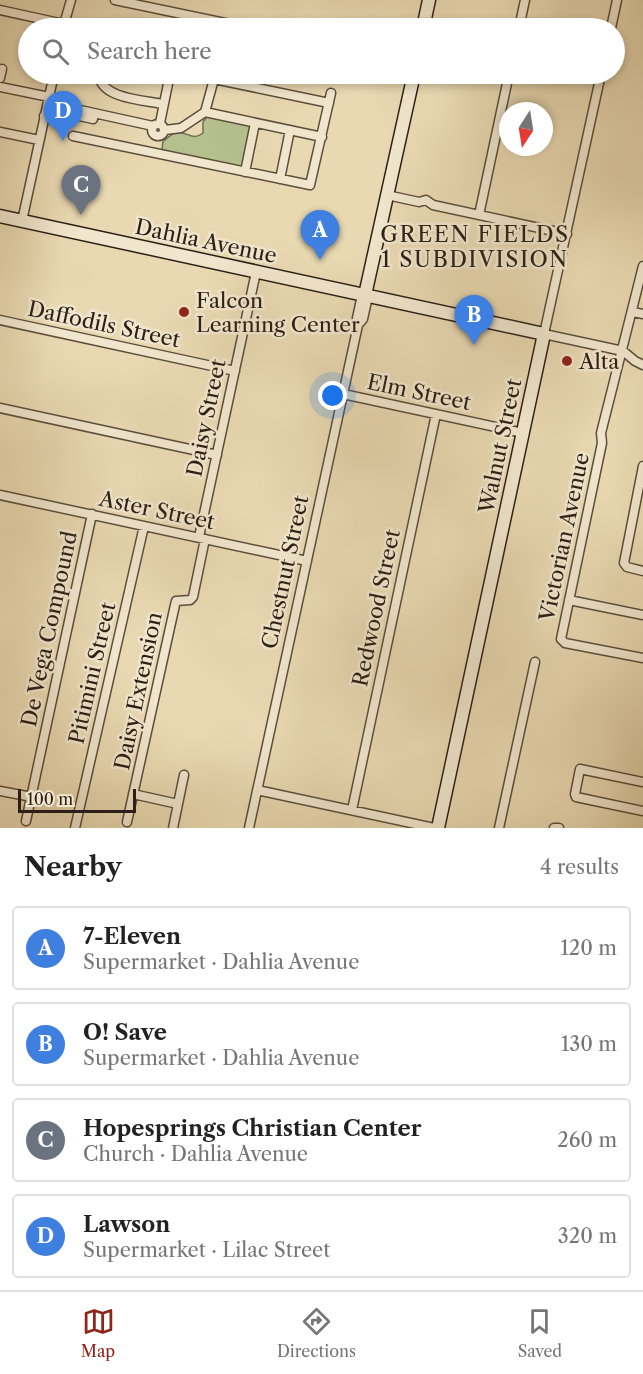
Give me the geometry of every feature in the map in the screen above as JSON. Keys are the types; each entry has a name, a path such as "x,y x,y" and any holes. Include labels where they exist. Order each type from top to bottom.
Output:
{"street":[{"path":"66,18 71,0"},
{"path":"115,0 201,18"},
{"path":"425,18 429,0"},
{"path":"521,18 525,0"},
{"path":"613,18 617,0"},
{"path":"0,10 32,18"},
{"path":"0,78 2,69"},
{"path":"22,220 51,84"},
{"path":"101,84 109,91 163,104"},
{"path":"154,153 168,84"},
{"path":"0,87 62,100 70,111 157,129 181,128 205,112 212,84"},
{"path":"241,84 329,103"},
{"name":"Chestnut Street","path":"249,828 358,325 357,318 365,295 412,84"},
{"path":"479,215 507,84"},
{"name":"Walnut Street","path":"436,828 599,84"},
{"path":"73,135 310,185 331,93"},
{"path":"45,116 60,118 70,111"},
{"path":"205,112 322,137"},
{"path":"245,172 255,123"},
{"path":"280,179 290,130"},
{"path":"0,132 39,140"},
{"path":"387,195 419,202 426,200 433,205 567,234"},
{"name":"Dahlia Avenue","path":"0,216 544,334"},
{"name":"Victorian Avenue","path":"643,266 606,424 601,434 602,443 561,639 565,643 643,658"},
{"name":"Daisy Street","path":"202,538 217,454 256,272"},
{"path":"633,312 643,314"},
{"name":"Daffodils Street","path":"0,320 235,370"},
{"path":"544,334 623,351 643,365"},
{"name":"Elm Street","path":"343,394 523,433"},
{"path":"0,408 217,454"},
{"name":"Redwood Street","path":"352,810 436,414"},
{"path":"643,466 624,566 643,571"},
{"name":"Aster Street","path":"0,495 307,561"},
{"name":"De Vega Compound","path":"27,821 92,514"},
{"name":"Pitimini Street","path":"75,828 144,526"},
{"name":"Daisy Extension","path":"127,822 175,604 193,597 202,538"},
{"path":"569,600 643,615"},
{"path":"499,828 535,662"},
{"path":"643,782 580,769 574,795 643,811"},
{"path":"173,828 184,775"},
{"path":"257,790 436,828"},
{"path":"0,791 32,797"},
{"name":"Daisy Extension","path":"133,794 178,804"}],"green space":[{"path":"208,115 253,125 244,168 162,150 163,141 174,134 183,133 196,136 203,133 203,122"}],"place":[{"name":"Lawson","path":"63,141"},
{"name":"Hopesprings Christian Center","path":"81,215"},
{"name":"7-Eleven","path":"320,260"},
{"name":"Falcon Learning Center","path":"184,312"},
{"name":"O! Save","path":"474,345"},
{"name":"Alta","path":"567,361"}],"district":[{"name":"GREEN FIELDS 1 SUBDIVISION","path":"475,246"}]}
